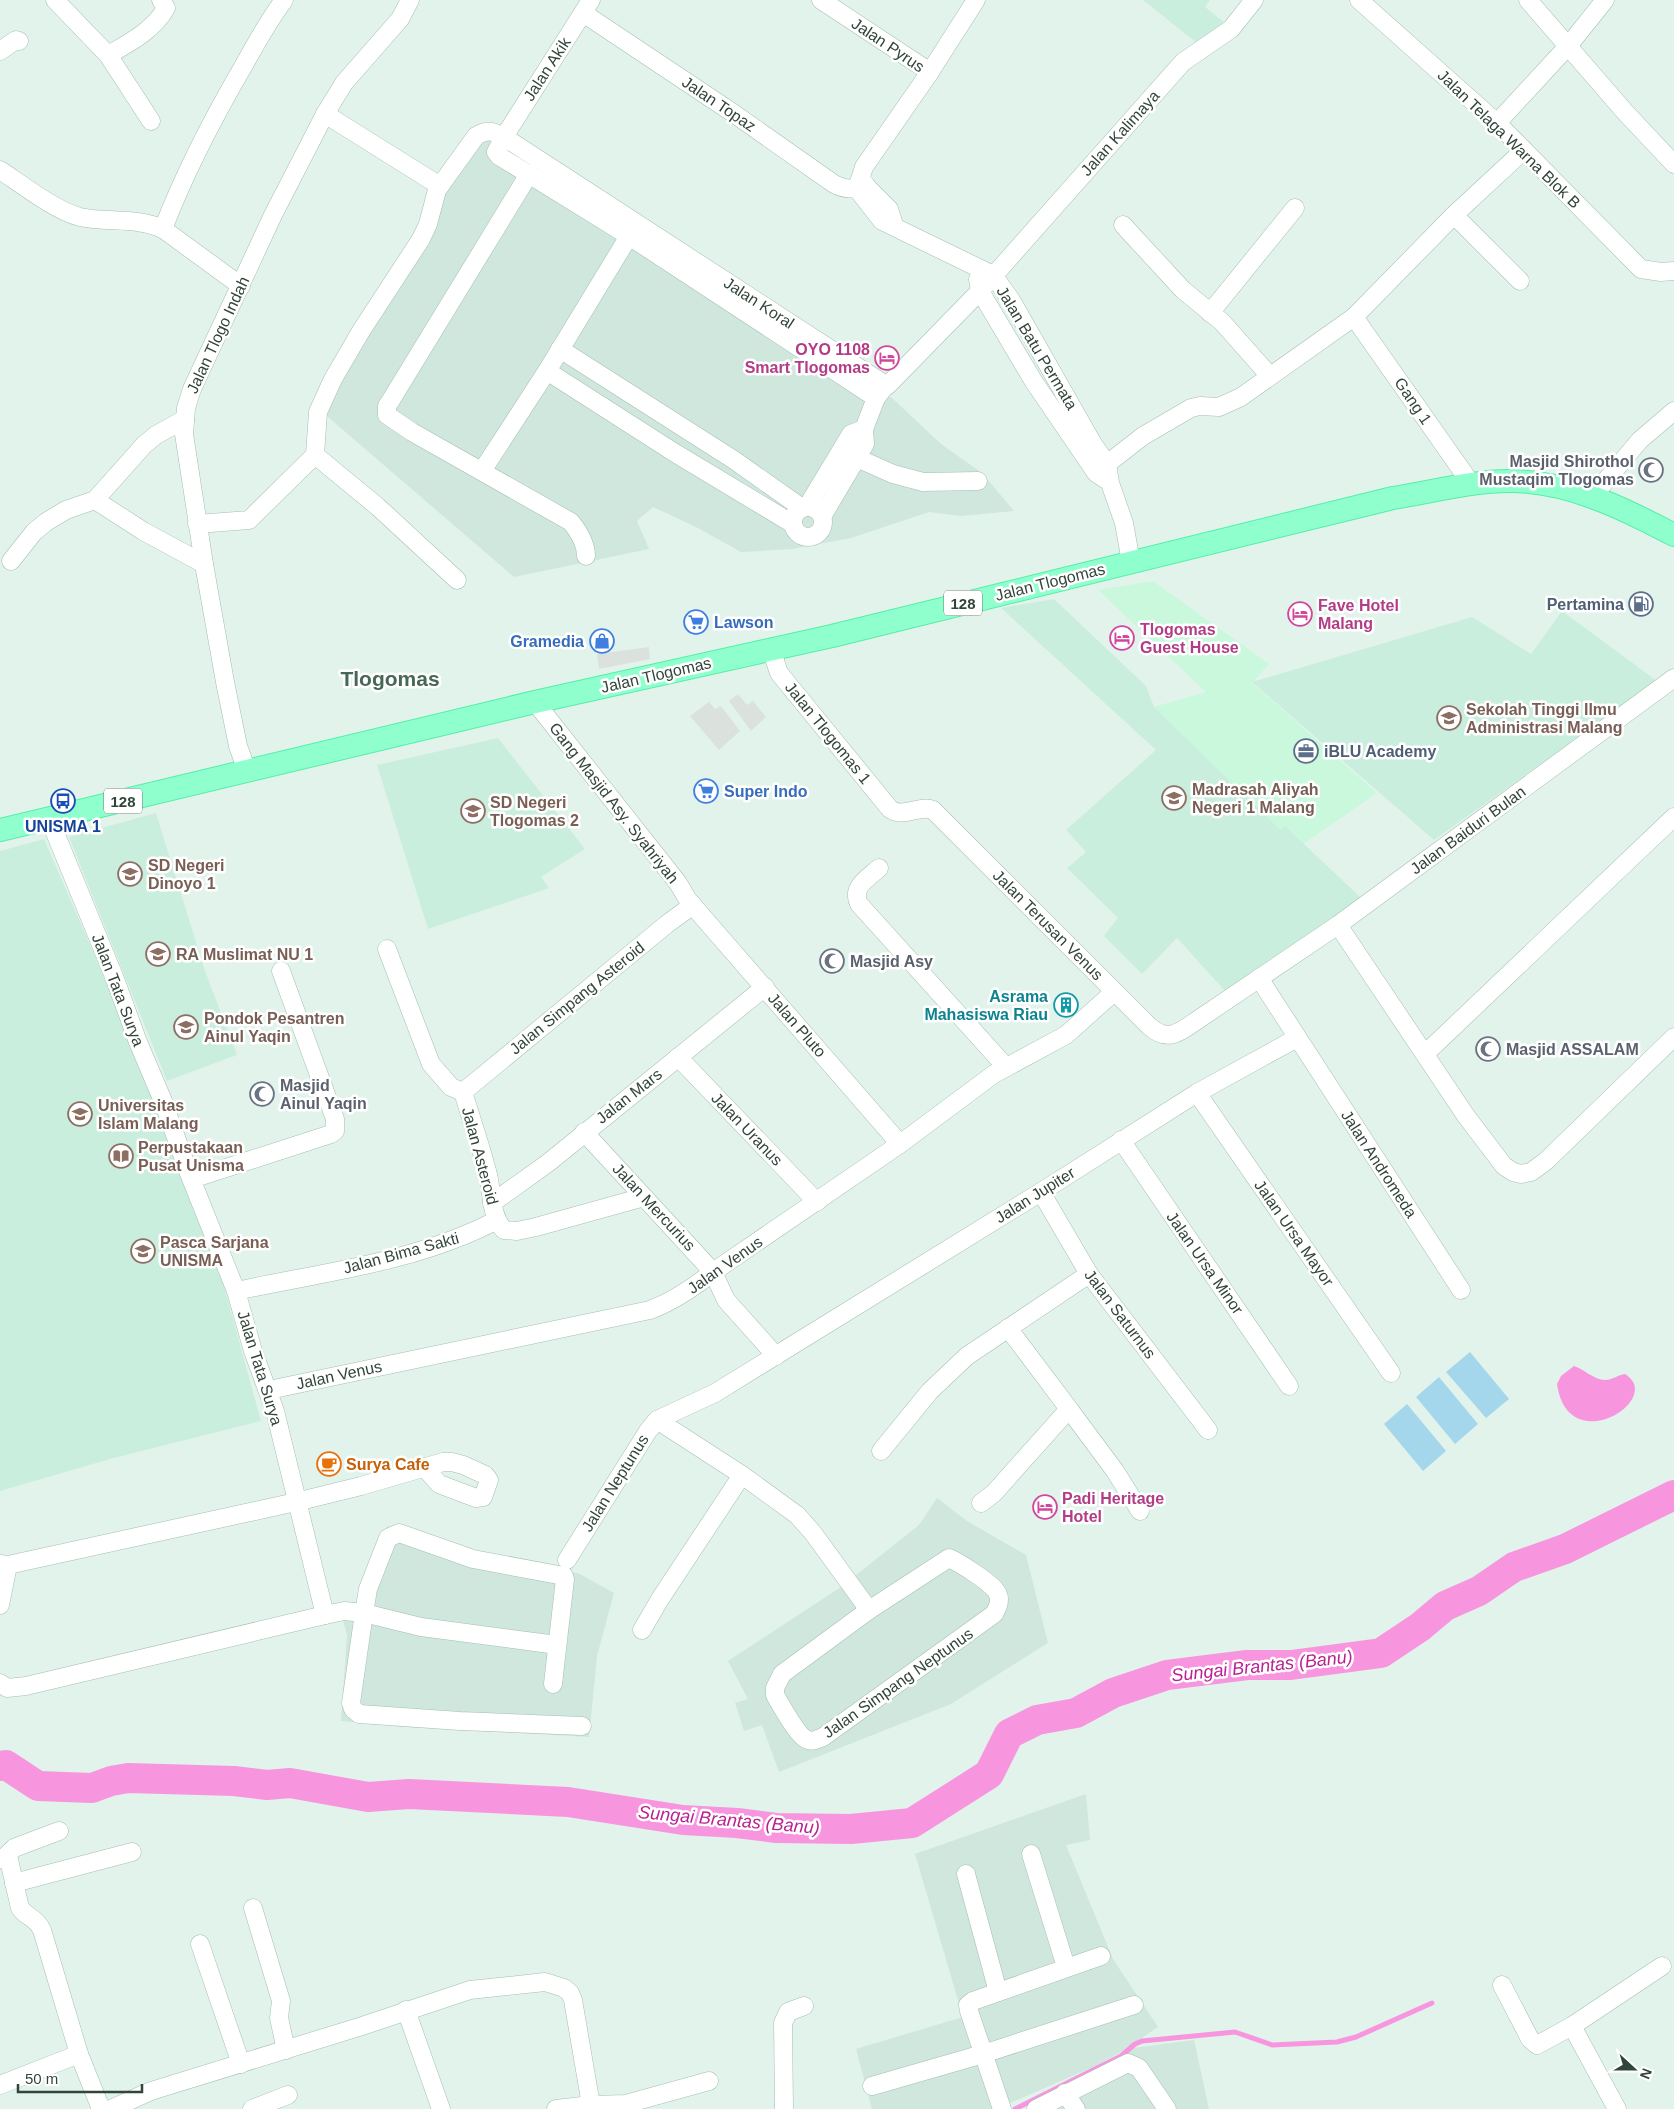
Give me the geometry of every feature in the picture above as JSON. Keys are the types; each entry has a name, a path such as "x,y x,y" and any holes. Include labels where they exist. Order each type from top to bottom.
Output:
{"main road":[{"name":"Jalan Tlogomas","path":"246,771 535,702 770,649 1129,556 1393,498 1472,484 1508,481 1534,482 1592,497 1671,528"},
{"name":"128","path":"0,830 246,771"}],"street":[{"path":"55,0 108,55 151,121"},
{"path":"108,55 137,38 163,13 166,8 161,0"},
{"path":"164,230 188,169 223,100 272,16 284,0"},
{"name":"Jalan Tlogo Indah","path":"246,771 238,746 215,628 184,434 185,419 192,389 273,215 325,114 344,83 400,18 410,0"},
{"name":"Jalan Pyrus","path":"821,0 930,72"},
{"path":"974,265 879,219 860,184 864,167 930,72 976,0"},
{"name":"Jalan Kalimaya","path":"992,275 1183,62 1231,29 1254,0"},
{"name":"Jalan Telaga Warna Blok B","path":"1359,0 1497,123 1641,269 1674,271"},
{"path":"1528,0 1569,45 1602,86 1674,164"},
{"path":"1497,123 1569,45 1605,0"},
{"name":"Jalan Akik","path":"504,137 587,7"},
{"name":"Jalan Topaz","path":"587,7 834,184 849,190 860,184"},
{"path":"0,50 16,40 19,41"},
{"path":"325,114 440,186"},
{"path":"197,524 248,520 315,454 318,412 333,378 421,239 428,224 434,197 440,186 476,136 484,131 491,130 504,137 496,152 499,156 882,392"},
{"name":"Jalan Koral","path":"504,137 882,392"},
{"path":"1104,473 1142,436 1191,408 1200,406 1219,407 1230,403 1354,317 1454,215 1524,150"},
{"path":"0,170 69,213 99,219 141,222 164,230 241,286"},
{"path":"529,174 390,400 386,411 387,415 412,432 571,522 579,532 586,550 586,556"},
{"path":"1210,313 1295,208"},
{"path":"1454,215 1520,281"},
{"path":"1123,225 1183,290 1222,322 1269,376"},
{"path":"482,472 547,371 629,236"},
{"name":"Jalan Batu Permata","path":"974,265 992,275 1011,300 1093,444 1124,523 1129,556"},
{"name":"Jalan Batu Permata","path":"974,265 980,291 1034,382 1104,473"},
{"path":"560,349 811,510 822,529 812,537 806,538 795,530 793,524 796,513 811,510 857,458 865,444 864,429 882,392 980,291 992,275"},
{"name":"Gang 1","path":"1354,317 1472,484"},
{"path":"547,371 674,453 793,524"},
{"path":"1592,497 1640,440 1674,411"},
{"path":"11,562 34,532 46,522 66,510 95,500 144,445 156,435 185,419"},
{"path":"811,510 851,434 864,429"},
{"path":"674,453 688,431"},
{"path":"315,454 378,507 456,580"},
{"path":"857,458 893,474 923,482 978,481"},
{"path":"95,500 143,531 204,564"},
{"name":"Jalan Tlogomas 1","path":"770,649 779,673 895,812"},
{"name":"Jalan Baiduri Bulan","path":"1199,1019 1338,925 1674,678"},
{"name":"Gang Masjid Asy. Syahriyah","path":"535,702 678,883 693,905"},
{"name":"Jalan Terusan Venus","path":"895,812 906,812 923,808 934,810 1114,992 1149,1026 1162,1035 1176,1034 1199,1019"},
{"path":"1426,1053 1674,817"},
{"name":"Jalan Tata Surya","path":"49,818 163,1101 236,1291 253,1351 269,1390 325,1616"},
{"path":"879,868 857,890 856,897 859,904 1006,1067"},
{"name":"Jalan Pluto","path":"693,905 900,1144"},
{"name":"Jalan Simpang Asteroid","path":"462,1092 667,924 693,905"},
{"path":"1338,925 1426,1053 1466,1116 1504,1166 1513,1172 1521,1174 1531,1172 1546,1161 1674,1036"},
{"path":"387,949 431,1064 451,1087 462,1092"},
{"path":"192,1179 331,1134 334,1131 335,1119 281,971"},
{"path":"1260,978 1297,1038"},
{"name":"Jalan Mars","path":"492,1203 548,1163 764,987"},
{"name":"Jalan Venus","path":"269,1390 650,1310 677,1299 713,1272 900,1144 1006,1067 1066,1034 1114,992"},
{"name":"Jalan Jupiter","path":"776,1356 1197,1093 1297,1038"},
{"name":"Jalan Andromeda","path":"1297,1038 1461,1290"},
{"name":"Jalan Uranus","path":"678,1057 817,1202"},
{"name":"Jalan Asteroid","path":"462,1092 488,1174 492,1203 497,1220"},
{"name":"Jalan Ursa Mayor","path":"1197,1093 1391,1373"},
{"name":"Jalan Mercurius","path":"584,1132 713,1272 726,1300 776,1356"},
{"name":"Jalan Ursa Minor","path":"1120,1140 1289,1386"},
{"name":"Jalan Saturnus","path":"1041,1192 1089,1274 1208,1430"},
{"path":"497,1220 504,1230 517,1231 644,1197"},
{"name":"Jalan Bima Sakti","path":"236,1291 356,1267 421,1251 460,1238 497,1220"},
{"path":"881,1451 937,1384 967,1356 1089,1274"},
{"path":"1008,1328 1115,1471 1140,1511"},
{"name":"Jalan Neptunus","path":"567,1560 648,1431 657,1420 715,1393 776,1356"},
{"path":"981,1503 1000,1487 1069,1409"},
{"path":"657,1420 742,1475 797,1515 813,1533 869,1610"},
{"path":"0,1606 4,1565 296,1502 361,1486 424,1467"},
{"path":"642,1630 742,1475"},
{"path":"553,1684 564,1576 473,1559 399,1533 388,1538 368,1588 350,1703 353,1709 359,1714 460,1721 582,1726"},
{"name":"Jalan Simpang Neptunus","path":"949,1558 964,1566 996,1591 999,1600 994,1614 864,1710 823,1737 807,1740 800,1734 775,1695 777,1682 782,1674 869,1610 949,1558"},
{"path":"0,1683 7,1688 26,1686 344,1610 420,1627 557,1646"},
{"path":"2,1858 14,1848 59,1831"},
{"path":"14,1883 132,1852"},
{"path":"1031,1854 1066,1967"},
{"path":"2,1858 9,1860 20,1908 38,1922 42,1930 79,2054 101,2109"},
{"path":"966,1874 998,1992"},
{"path":"253,1908 282,2001 279,2018 286,2050"},
{"path":"200,1944 241,2064"},
{"path":"1001,2107 968,2006 973,2001 1101,1956"},
{"path":"1502,1985 1530,2039 1537,2046 1572,2026 1662,1966"},
{"path":"111,2109 151,2091 286,2050 470,1990 493,1986 545,1982 564,1988 570,1993 573,2000 591,2105"},
{"path":"872,2086 983,2054 1134,2005"},
{"path":"784,2109 782,2023 788,2012 804,2006"},
{"path":"406,2010 441,2109"},
{"path":"1572,2026 1617,2109"},
{"path":"0,2085 79,2054"},
{"path":"1036,2109 1128,2063 1139,2068 1167,2109"},
{"path":"556,2109 591,2105 627,2106 709,2082"},
{"path":"1065,2093 1076,2109"},
{"path":"256,2108 288,2095"}],"shaded area":[{"path":"1143,0 1210,0 1205,7 1225,23 1203,48"},
{"path":"495,139 867,384 892,398 941,444 982,473 1014,511 960,516 929,512 851,538 792,549 741,552 696,527 653,507 637,521 649,549 514,577 321,411 438,201 477,142"},
{"path":"1153,581 1269,664 1252,683 1377,793 1303,844 1285,827 1280,831 1154,707 1206,692 1098,590"},
{"name":"Madrasah Aliyah Negeri 1 Malang","path":"1054,599 1146,686 1154,707 1280,830 1285,826 1360,897 1313,934 1226,992 1177,938 1142,974 1104,936 1118,918 1067,868 1086,852 1066,830 1156,750 1001,608"},
{"name":"Sekolah Tinggi Ilmu Administrasi Malang","path":"1562,611 1657,681 1434,840 1252,682 1472,617 1531,654"},
{"path":"649,647 650,659 599,669 597,654"},
{"path":"738,694 747,705 753,701 766,717 751,731 729,701"},
{"path":"709,702 715,709 721,706 740,731 719,750 690,716"},
{"name":"SD Negeri Tlogomas 2","path":"498,738 585,849 541,877 549,888 428,929 377,765"},
{"path":"156,813 205,971 237,1055 167,1081 69,837"},
{"name":"Universitas Islam Malang","path":"44,839 141,1062 222,1279 261,1421 110,1459 0,1491 0,851"},
{"path":"1470,1352 1509,1399 1486,1418 1446,1372"},
{"path":"1574,1366 1601,1380 1608,1380 1625,1374 1634,1385 1633,1397 1624,1408 1610,1417 1594,1421 1578,1418 1565,1407 1557,1384 1561,1376"},
{"path":"1439,1377 1478,1424 1455,1444 1416,1397"},
{"path":"1407,1404 1446,1451 1423,1471 1384,1424"},
{"path":"937,1498 967,1521 1026,1555 1048,1643 951,1704 779,1772 762,1725 744,1731 735,1703 748,1699 728,1661 841,1587 919,1525"},
{"path":"387,1526 474,1555 517,1564 578,1573 614,1593 597,1656 589,1737 404,1727 341,1721 347,1635 339,1605 361,1601 361,1594"},
{"path":"1086,1794 1090,1840 1066,1845 1113,1959 1158,2027 1121,2052 1093,2067 1010,2103 1011,2109 872,2109 856,2049 963,2017 915,1854"},
{"path":"1194,2040 1209,2109 1027,2109 1036,2102 1125,2057 1133,2048"}],"waterway":[{"name":"Sungai Brantas (Banu)","path":"0,1766 6,1765 38,1786 92,1788 111,1781 128,1778 234,1781 267,1785 290,1783 368,1797 409,1794 568,1802 683,1820 737,1823 776,1828 851,1829 912,1823 989,1774 1009,1734 1037,1720 1076,1713 1113,1693 1167,1675 1247,1665 1291,1665 1381,1653 1420,1627 1445,1606 1479,1591 1514,1567 1565,1549 1674,1495"},
{"path":"1015,2109 1121,2056 1135,2044 1142,2041 1235,2032 1272,2045 1337,2042 1356,2037 1432,2003"}],"place":[{"name":"OYO 1108 Smart Tlogomas","path":"887,358"},
{"name":"Masjid Shirothol Mustaqim Tlogomas","path":"1651,470"},
{"name":"Pertamina","path":"1641,604"},
{"name":"Fave Hotel Malang","path":"1300,614"},
{"name":"Lawson","path":"696,622"},
{"name":"Tlogomas Guest House","path":"1122,638"},
{"name":"Gramedia","path":"602,641"},
{"name":"Sekolah Tinggi Ilmu Administrasi Malang","path":"1449,718"},
{"name":"iBLU Academy","path":"1306,751"},
{"name":"Super Indo","path":"706,791"},
{"name":"Madrasah Aliyah Negeri 1 Malang","path":"1174,798"},
{"name":"UNISMA 1","path":"63,801"},
{"name":"SD Negeri Tlogomas 2","path":"473,811"},
{"name":"SD Negeri Dinoyo 1","path":"130,874"},
{"name":"RA Muslimat NU 1","path":"158,954"},
{"name":"Masjid Asy","path":"832,961"},
{"name":"Asrama Mahasiswa Riau","path":"1066,1005"},
{"name":"Pondok Pesantren Ainul Yaqin","path":"186,1027"},
{"name":"Masjid ASSALAM","path":"1488,1049"},
{"name":"Masjid Ainul Yaqin","path":"262,1094"},
{"name":"Universitas Islam Malang","path":"80,1114"},
{"name":"Perpustakaan Pusat Unisma","path":"121,1156"},
{"name":"Pasca Sarjana UNISMA","path":"143,1251"},
{"name":"Surya Cafe","path":"329,1464"},
{"name":"Padi Heritage Hotel","path":"1045,1507"}],"district":[{"name":"Tlogomas","path":"390,678"}]}
